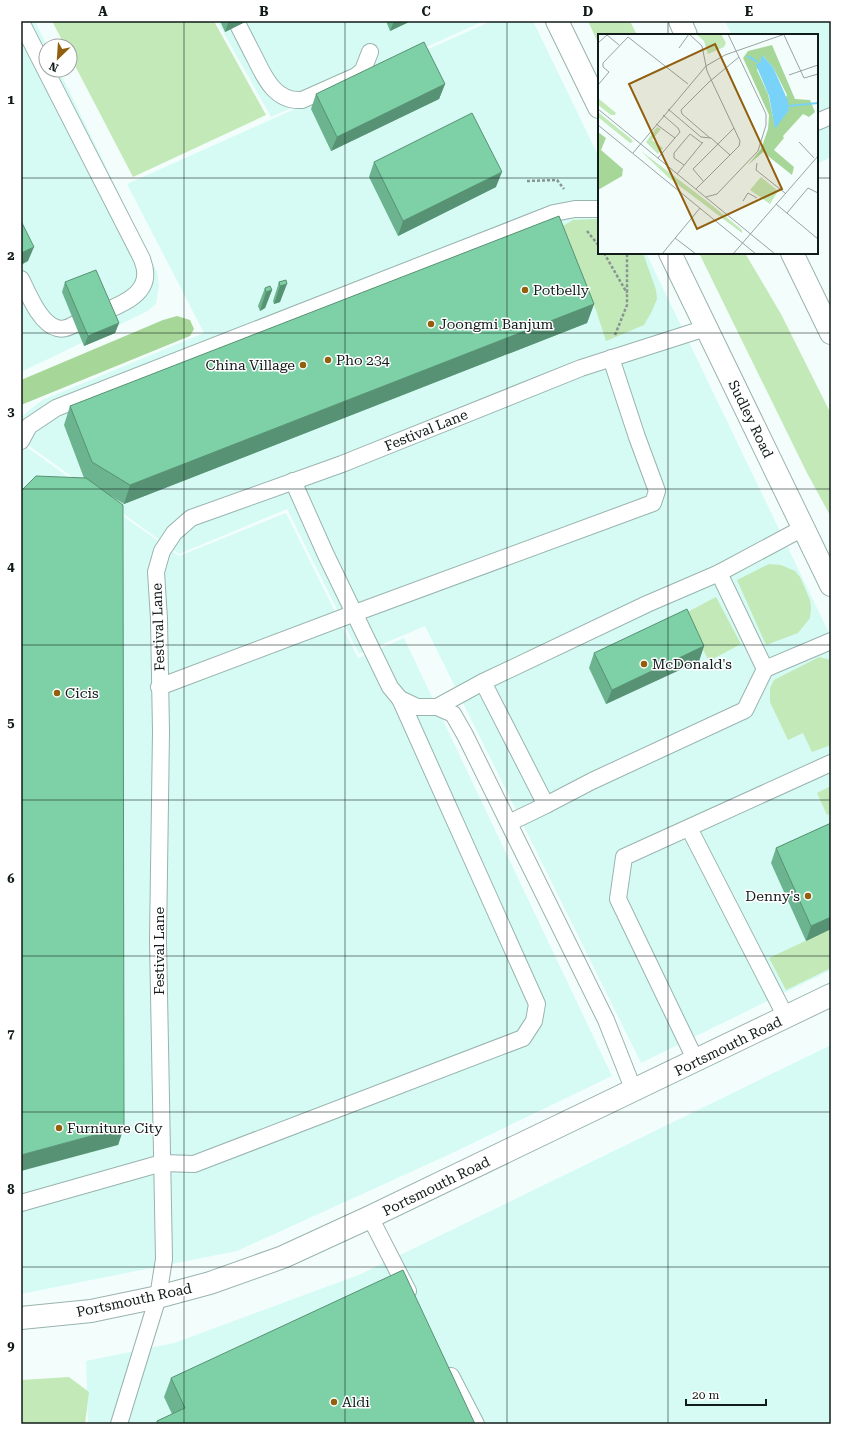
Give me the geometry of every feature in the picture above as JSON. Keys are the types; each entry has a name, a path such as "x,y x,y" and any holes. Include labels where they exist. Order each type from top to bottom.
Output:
{"street":[{"path":"557,21 598,105"},
{"path":"680,21 686,34"},
{"name":"Sudley Road","path":"670,254 831,585"},
{"path":"792,254 831,333"},
{"name":"Portsmouth Road","path":"21,1318 91,1311 158,1297 210,1283 283,1257 370,1218 831,995"}],"lane":[{"path":"21,22 142,259 145,272 145,279 142,286 132,297 122,304 106,311"},
{"path":"238,25 267,82 281,96 295,101 302,100 356,76 363,70 370,52"},
{"path":"818,122 831,116"},
{"path":"21,442 29,426 56,408 554,213 575,209 598,209"},
{"path":"21,279 40,316 47,323 57,328 69,327 75,324"},
{"name":"Festival Lane","path":"119,1424 158,1297 164,1259 158,940 161,732 159,687 159,618 156,572 162,551 174,532 191,518 342,464 582,368 706,328"},
{"path":"159,687 653,503 657,491 637,437 611,358"},
{"path":"21,1203 162,1163 194,1164 523,1038 534,1021 537,1004 400,699 390,687 326,555 293,481"},
{"path":"437,707 483,682 647,604 719,573 803,528"},
{"path":"719,573 765,669"},
{"path":"509,823 592,781 745,710 765,669 831,641"},
{"path":"483,682 546,805"},
{"path":"400,699 417,707 437,707 453,714 465,735 606,1020 634,1091"},
{"path":"696,1061 618,899 624,857 831,763"},
{"path":"689,828 786,1017"},
{"path":"370,1218 414,1302"},
{"path":"446,1364 476,1424"}],"path":[{"path":"527,181 557,180 566,194 569,210"},
{"path":"605,254 627,293"},
{"path":"611,358 611,343 625,311 627,301 627,254"}],"shaded area":[{"path":"21,21 35,21 43,38 38,38 38,78 63,78 157,272 159,285 156,304 146,312 21,372"},
{"path":"217,21 484,21 271,117"},
{"path":"491,21 533,21 598,155 598,254 646,254 831,637 831,970 641,1063 425,626 359,654 287,509 179,554 21,440 21,417 42,400 204,333 127,184"},
{"path":"725,21 831,21 831,157 818,164 818,34 732,34"},
{"path":"21,443 179,556 286,513 358,658 404,638 612,1076 446,1156 237,1251 21,1294"},
{"path":"831,1045 831,1424 88,1424 86,1361 174,1343 361,1274"}],"green space":[{"path":"52,21 214,21 266,115 133,177 78,71 78,38 61,38"},
{"path":"588,21 630,21 636,34 598,34 598,43"},
{"path":"598,219 598,254 643,254 656,290 657,299 644,325 606,341 596,310 561,227 573,220"},
{"path":"699,254 746,254 781,314 831,414 831,517 807,473"},
{"path":"177,316 190,320 194,329 190,336 21,405 21,380 163,320"},
{"path":"769,564 781,565 795,571 800,577 810,600 811,608 810,618 798,633 766,645 737,580"},
{"path":"716,597 741,644 709,661 684,614"},
{"path":"819,657 831,660 831,745 812,752 803,733 788,740 770,702 770,688 774,680"},
{"path":"831,786 831,813 827,815 817,793"},
{"path":"831,929 831,968 786,990 769,958"},
{"path":"69,1377 89,1392 85,1424 21,1424 21,1380"}],"building":[{"path":"424,42 445,84 337,137 316,94"},
{"path":"472,113 502,172 403,221 374,162"},
{"path":"559,216 594,304 130,485 92,462 70,406"},
{"path":"21,221 34,247 21,253"},
{"path":"96,270 119,323 88,336 65,282"},
{"path":"286,280 287,284 280,286 279,282"},
{"path":"270,286 272,290 266,292 265,288"},
{"path":"36,476 86,478 123,505 124,1127 21,1155 21,491"},
{"name":"McDonald's","path":"687,609 704,646 612,690 594,653"},
{"name":"Denny's","path":"831,823 831,917 811,926 776,848"},
{"path":"403,1270 475,1424 158,1424 157,1421 185,1408 171,1378"}],"place":[{"name":"Potbelly","path":"525,290"},
{"name":"Joongmi Banjum","path":"431,324"},
{"name":"Pho 234","path":"328,360"},
{"name":"China Village","path":"303,365"},
{"name":"McDonald's","path":"644,664"},
{"name":"Cicis","path":"57,693"},
{"name":"Denny's","path":"808,896"},
{"name":"Furniture City","path":"59,1128"},
{"name":"Aldi","path":"334,1402"}]}
